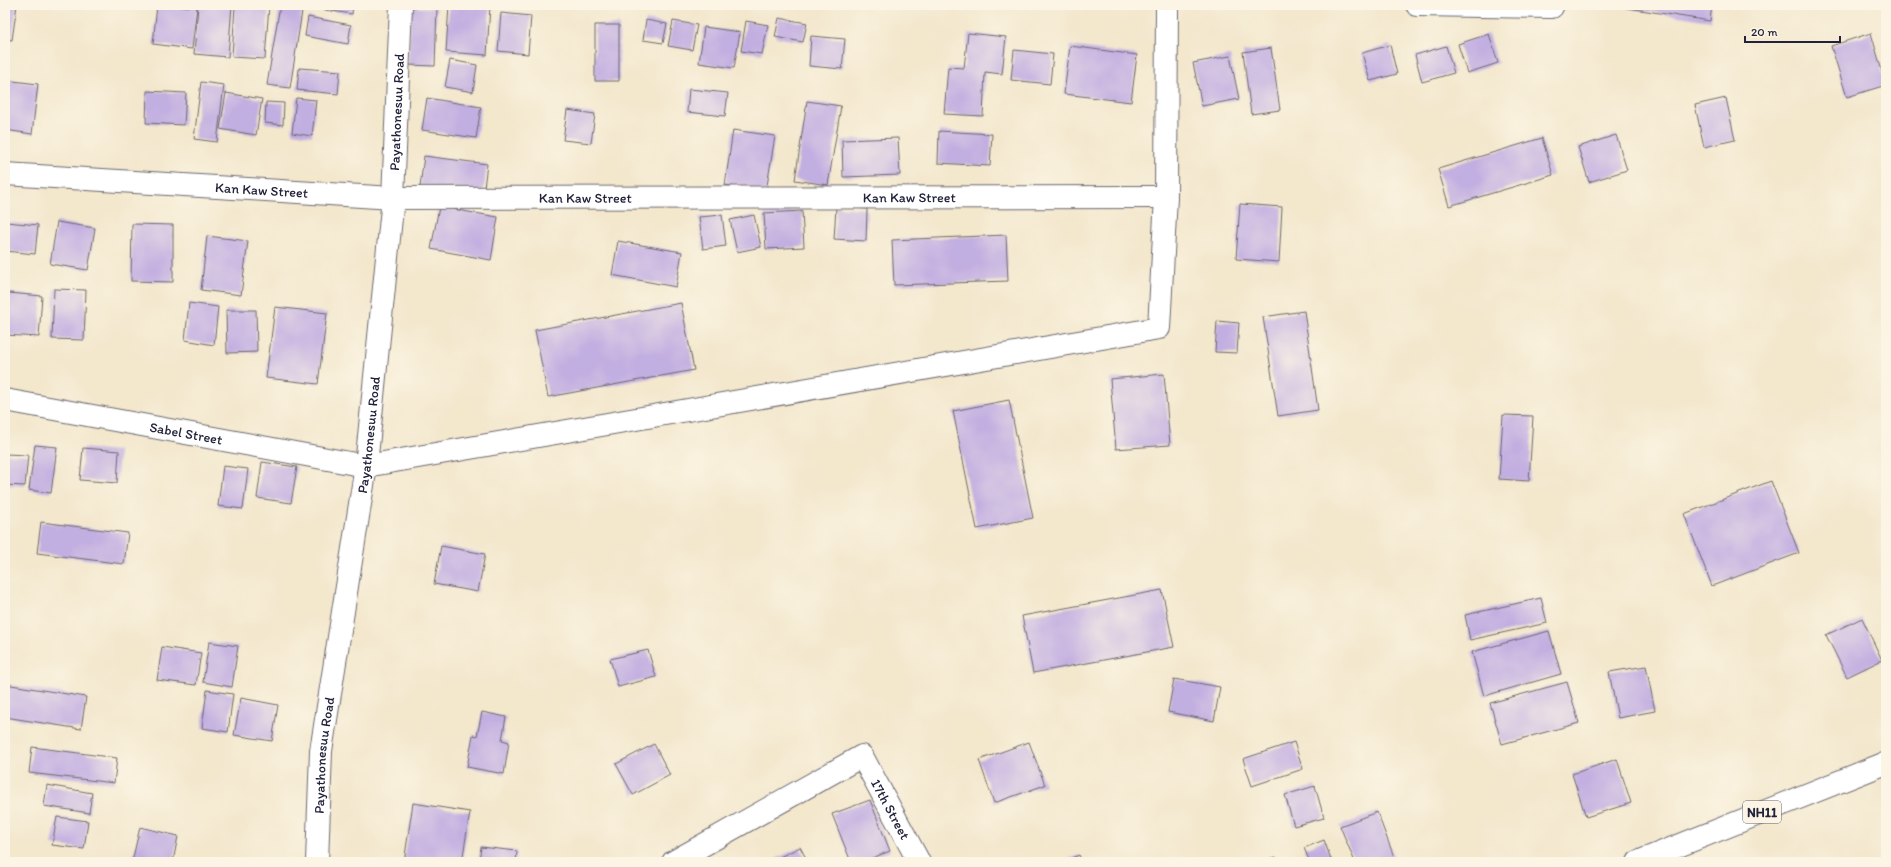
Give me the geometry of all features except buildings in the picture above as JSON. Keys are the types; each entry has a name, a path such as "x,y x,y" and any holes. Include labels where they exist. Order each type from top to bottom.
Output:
{"main road":[{"name":"Payathonesuu Road","path":"317,862 321,751 366,466 393,198 401,5"},
{"path":"366,466 1159,328 1166,197 1167,5"},
{"path":"1417,5 1552,7"},
{"name":"Kan Kaw Street","path":"5,174 393,198 1166,197"},
{"name":"Sabel Street","path":"5,400 366,466"},
{"name":"17th Street","path":"673,862 862,756 920,862"},
{"name":"NH11","path":"1638,862 1886,763"}]}
